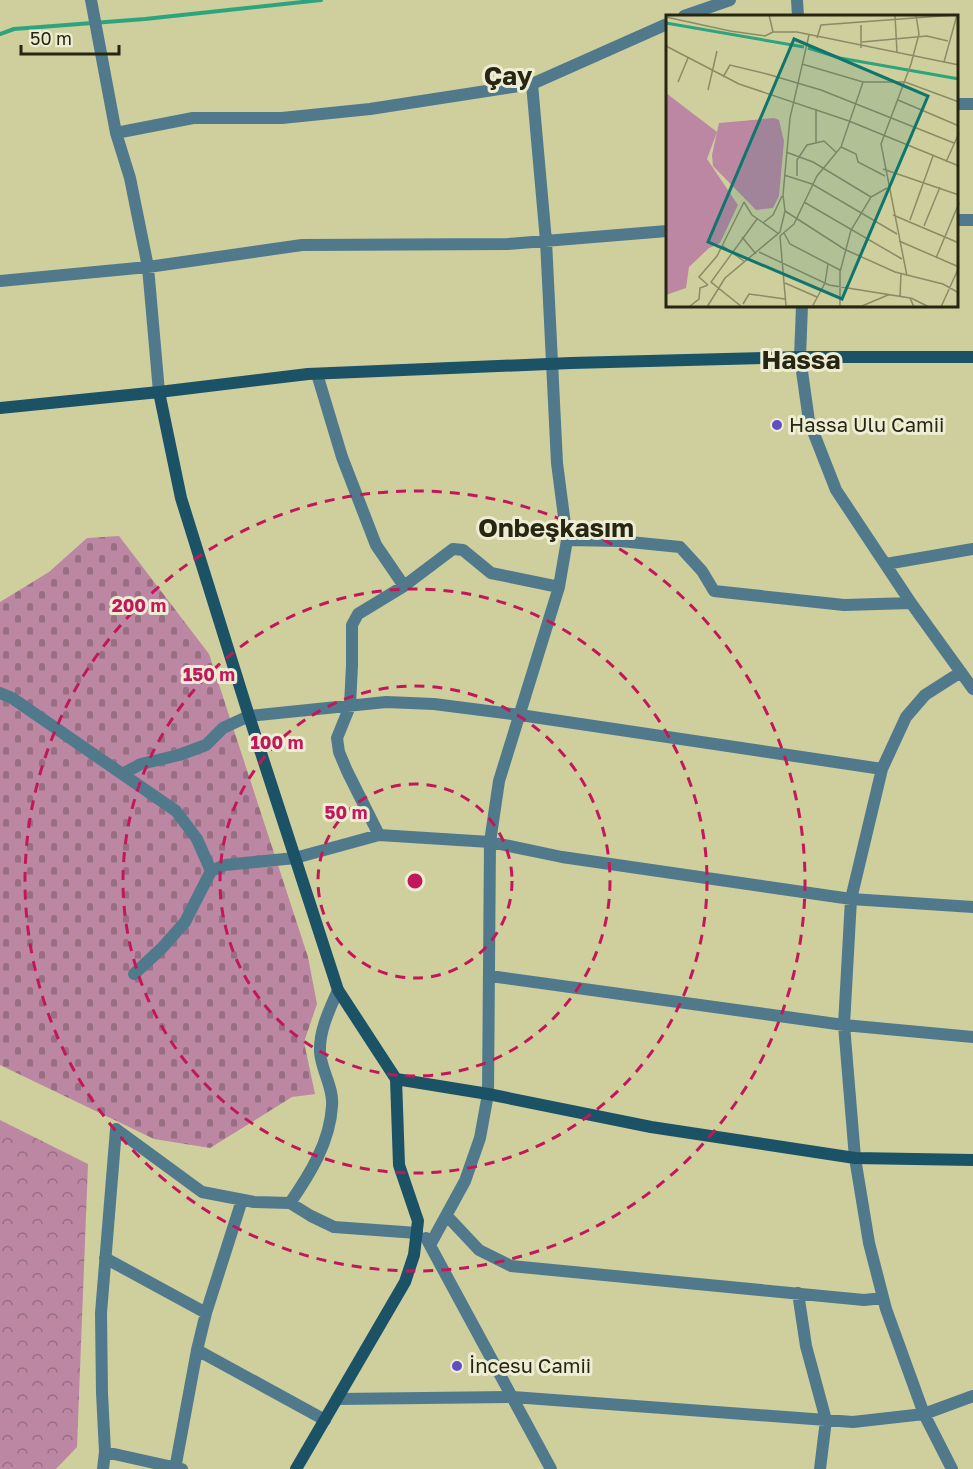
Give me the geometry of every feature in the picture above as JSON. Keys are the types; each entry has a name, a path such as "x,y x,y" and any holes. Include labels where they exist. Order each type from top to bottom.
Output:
{"street":[{"path":"91,0 116,133 130,178 148,267 159,392 181,498 249,716 338,990 396,1079 399,1165 417,1227 430,1245 552,1469"},
{"path":"687,15 730,0"},
{"path":"797,0 798,15"},
{"path":"116,133 193,118 282,118 370,109 532,84 666,24"},
{"path":"430,1245 465,1181 480,1138 488,1094 490,842 499,781 559,587 567,540 557,464 546,240 532,84"},
{"path":"0,281 148,267 302,245 508,244 666,231"},
{"path":"802,308 800,357 809,421 836,490 911,603 973,688"},
{"path":"0,408 317,374 551,363 800,357 973,357"},
{"path":"317,374 342,458 376,545 404,586"},
{"path":"567,540 620,541 680,547 702,571 714,591 723,593 844,604 911,603"},
{"path":"379,835 339,752 337,738 350,706 351,625 358,614 404,586 453,549 462,550 491,573 559,587"},
{"path":"886,564 973,549"},
{"path":"952,1469 924,1414 883,1298 868,1243 855,1158 844,1025 851,898 882,769 906,717 924,695 961,672"},
{"path":"0,693 12,698 176,811 197,839 211,871"},
{"path":"122,774 141,764 179,755 206,745 223,728 249,716 386,702 435,704 520,715 882,769"},
{"path":"134,974 185,922 211,871 225,865 295,858 379,835 490,842 562,857 851,898 973,907"},
{"path":"490,976 844,1025 973,1037"},
{"path":"290,1203 302,1186 328,1136 333,1103 320,1052 324,1023 338,990"},
{"path":"396,1079 488,1094 651,1127 855,1158 973,1160"},
{"path":"103,1469 105,1452 101,1313 116,1129 202,1192 254,1202 290,1203 334,1227 417,1227"},
{"path":"105,1452 178,1468 197,1350 206,1313 242,1200"},
{"path":"447,1216 479,1250 511,1266 864,1300 883,1298"},
{"path":"296,1469 405,1282 414,1255 417,1227"},
{"path":"105,1258 206,1313"},
{"path":"798,1293 806,1346 826,1420 820,1469"},
{"path":"197,1350 325,1420"},
{"path":"337,1399 513,1397 853,1422 924,1414 973,1396"}],"green space":[{"path":"119,536 209,654 308,957 317,1004 304,1042 315,1094 292,1097 210,1148 154,1139 0,1065 0,602 49,572 87,538"},
{"path":"0,1120 88,1164 77,1447 56,1469 0,1469"}],"waterway":[{"path":"0,34 14,29 145,19 321,0"}],"place":[{"name":"Hassa Ulu Camii","path":"777,425"},
{"name":"İncesu Camii","path":"457,1366"}],"district":[{"name":"Çay","path":"508,76"},
{"name":"Hassa","path":"801,360"},
{"name":"Onbeşkasım","path":"556,528"}]}
